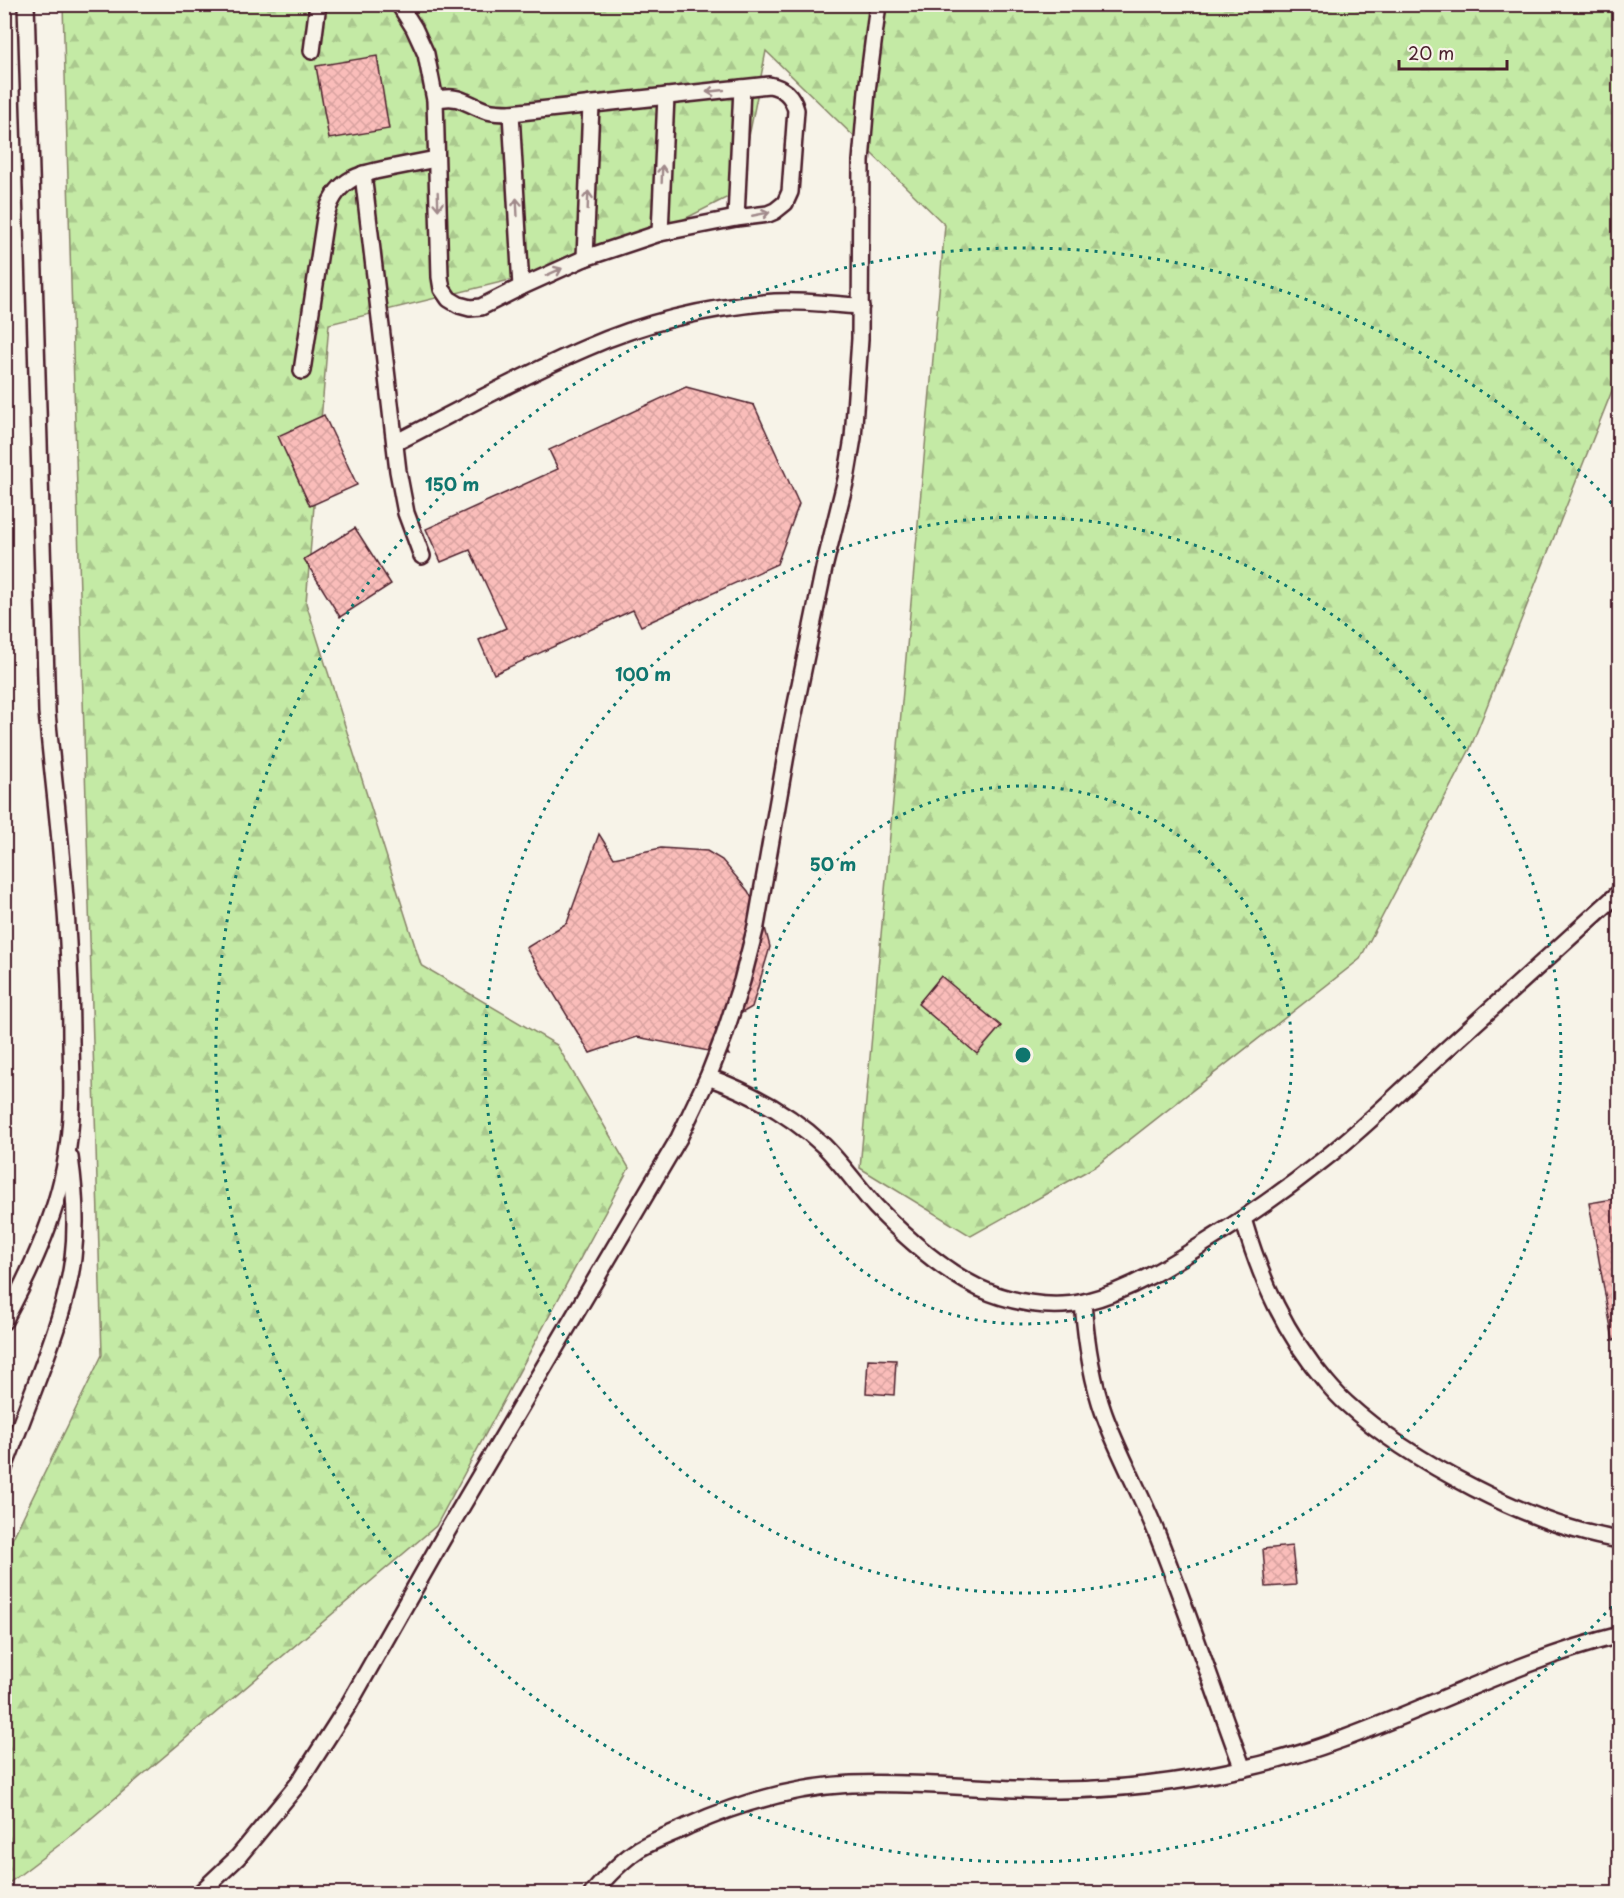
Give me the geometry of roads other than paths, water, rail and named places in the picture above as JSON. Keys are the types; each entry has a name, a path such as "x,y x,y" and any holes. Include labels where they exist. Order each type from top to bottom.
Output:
{"lane":[{"path":"4,1321 25,1283 59,1191 68,1149 72,1102 71,1018 61,851 47,712 26,4"},
{"path":"312,51 318,4"},
{"path":"399,4 426,54 435,100 440,278 442,289 449,299 459,305 470,308 481,307 585,258 660,233 768,214 776,211 785,203 790,192 796,117 794,102 780,87 769,85 511,113 488,111 457,97 435,100"},
{"path":"199,1893 238,1857 298,1784 349,1704 442,1540 658,1176 708,1077 724,1036 742,981 756,926 792,727 853,438 861,306 861,161 878,4"},
{"path":"736,218 742,88"},
{"path":"660,233 666,96"},
{"path":"585,258 591,104"},
{"path":"511,113 521,287"},
{"path":"303,371 328,206 333,195 351,179 363,174 436,159"},
{"path":"363,174 404,503 413,536 422,556"},
{"path":"395,443 587,347 636,329 682,316 729,307 777,302 861,306"},
{"path":"708,1077 742,1089 803,1127 826,1148 875,1205 907,1237 958,1276 1002,1297 1051,1305 1083,1303 1121,1290 1170,1265 1243,1219 1323,1161 1376,1116 1426,1067 1620,892"},
{"path":"4,1468 53,1338 73,1260 76,1222 74,1185 68,1149"},
{"path":"1243,1219 1256,1262 1273,1302 1295,1340 1318,1372 1345,1403 1391,1439 1441,1471 1494,1498 1573,1528 1620,1540"},
{"path":"1083,1303 1086,1342 1103,1412 1156,1533 1242,1769"},
{"path":"592,1893 611,1871 640,1848 718,1813 764,1798 849,1784 1070,1790 1123,1787 1242,1769 1318,1747 1368,1729 1528,1663 1593,1641 1620,1635"}]}
